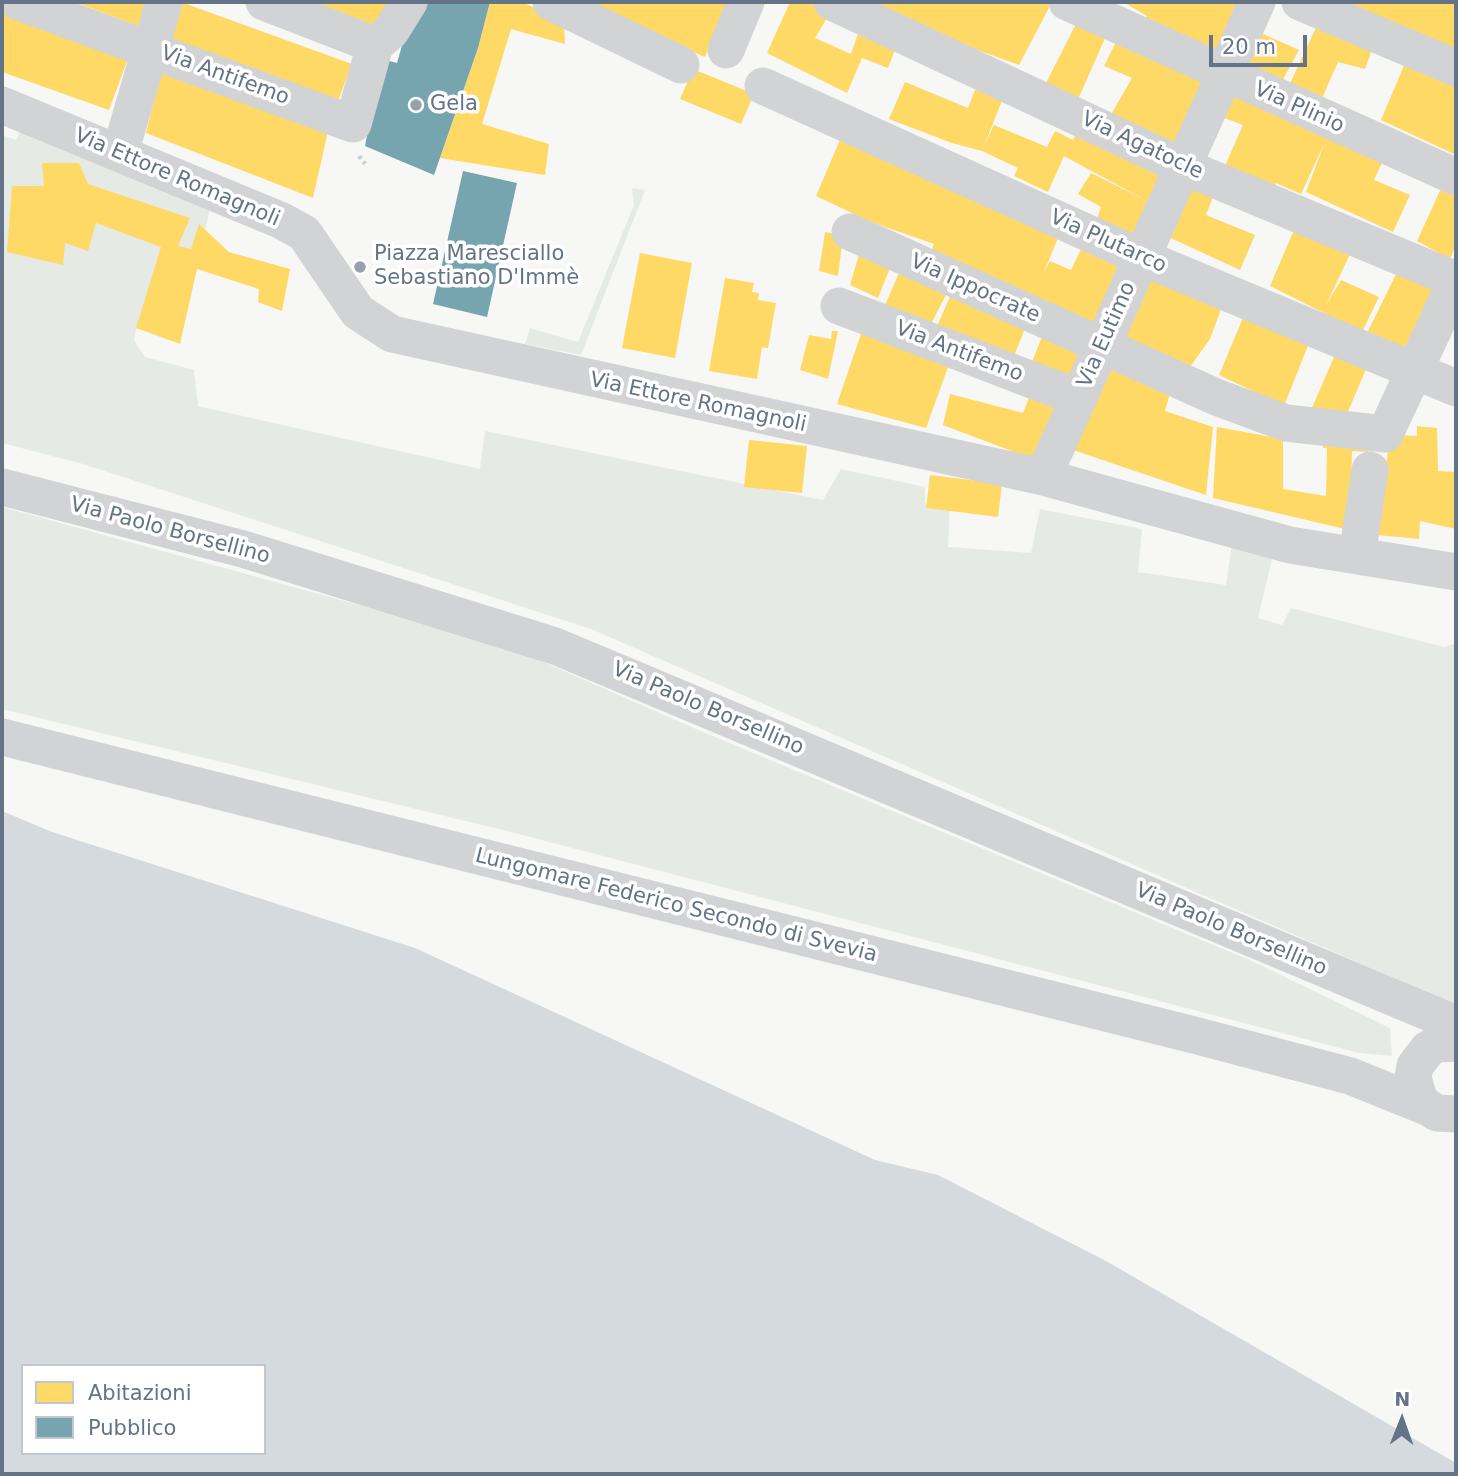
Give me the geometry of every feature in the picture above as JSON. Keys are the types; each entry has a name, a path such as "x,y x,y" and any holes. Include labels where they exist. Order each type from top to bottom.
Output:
{"street":[{"name":"Via Antifemo","path":"19,2 353,124 375,45"},
{"path":"120,153 164,2"},
{"path":"264,2 375,45 391,31 409,2"},
{"path":"551,2 681,65"},
{"path":"726,50 746,2"},
{"name":"Via Agatocle","path":"832,2 1182,166 1456,281"},
{"name":"Via Plinio","path":"1067,2 1456,177"},
{"name":"Via Eutimo","path":"1043,477 1256,2"},
{"path":"1300,2 1456,68"},
{"name":"Via Plutarco","path":"763,86 1141,257 1456,388"},
{"name":"Via Ettore Romagnoli","path":"2,105 280,220 304,233 358,312 392,334 1043,477 1290,545 1456,572"},
{"name":"Via Ippocrate","path":"850,232 1216,397 1286,423 1385,433 1415,372"},
{"path":"1415,372 1456,281"},
{"name":"Via Antifemo","path":"839,306 1079,398"},
{"path":"1357,556 1370,470"},
{"name":"Via Paolo Borsellino","path":"2,487 243,549 555,646 1391,998 1450,1030"},
{"name":"Lungomare Federico Secondo di Svevia","path":"2,737 1350,1076 1441,1111"},
{"name":"Via Paolo Borsellino","path":"1391,998 1416,1025 1421,1037 1415,1088 1441,1111"},
{"name":"Lungomare Federico Secondo di Svevia","path":"1350,1076 1390,1076 1418,1062 1450,1030"}],"shaded area":[{"path":"21,130 213,194 201,251 136,328 134,341 145,357 194,370 198,406 480,469 485,431 823,500 841,469 925,487 925,503 950,507 948,547 1031,553 1040,509 1142,529 1138,572 1226,585 1232,544 1273,555 1258,618 1282,625 1291,608 1444,647 1456,643 1456,1005 591,629 83,464 2,443 2,135 16,140"},
{"path":"632,188 645,190 581,355 525,344 530,328 578,342 634,205"},
{"path":"2,507 505,645 696,729 1254,962 1390,1028 1392,1056 1359,1053 507,831 2,709"},
{"path":"2,811 52,832 415,948 875,1160 938,1175 1106,1261 1456,1463 1456,1474 2,1474"}],"building: Abitazioni":[{"path":"74,2 147,2 138,26"},
{"path":"181,2 352,64 338,101 170,40"},
{"path":"310,2 392,2 377,26"},
{"path":"490,2 522,2 564,22 565,44 511,29 482,124 549,144 545,175 440,158 478,48"},
{"path":"584,2 728,2 705,57 605,16"},
{"path":"790,2 819,2 833,8 815,38 851,54 861,25 898,42 888,68 862,58 847,93 767,53"},
{"path":"871,2 1052,2 1019,65 961,44"},
{"path":"1123,2 1242,2 1216,59 1142,23 1147,16"},
{"path":"1346,2 1456,2 1456,49"},
{"path":"2,11 129,56 109,110 2,72"},
{"path":"1081,14 1110,27 1076,104 1045,85"},
{"path":"1320,19 1374,44 1365,69 1338,62 1320,103 1287,90"},
{"path":"1250,28 1299,50 1280,85 1235,60"},
{"path":"1119,36 1210,76 1174,152 1109,118 1132,78 1104,66"},
{"path":"1408,56 1456,75 1456,155 1381,120"},
{"path":"162,68 328,131 313,198 146,133"},
{"path":"693,69 754,94 741,124 680,99"},
{"path":"979,80 1005,93 984,146 994,125 1047,147 1055,131 1073,140 1079,127 1168,168 1132,240 1095,225 1101,207 1078,194 1091,173 1145,200 1064,156 1048,192 1014,176 1018,168 982,151 952,143 889,119 905,82 968,108"},
{"path":"1227,82 1385,156 1374,180 1410,195 1393,232 1306,192 1325,142 1301,194 1276,183 1273,190 1224,168 1243,125 1214,114"},
{"path":"845,128 1061,231 1043,274 1050,261 1071,270 1085,241 1123,259 1092,329 930,255 934,244 871,222 816,196"},
{"path":"42,163 79,163 88,184 190,218 178,246 191,249 199,224 229,252 290,269 282,311 258,302 259,289 197,269 180,344 136,328 161,247 96,223 88,251 65,243 63,265 7,252 12,186 44,186"},
{"path":"1185,177 1216,189 1206,215 1255,235 1240,270 1162,234"},
{"path":"1444,182 1456,187 1456,245 1450,259 1417,241"},
{"path":"1294,230 1352,250 1326,305 1341,280 1379,297 1362,332 1270,286"},
{"path":"825,232 843,236 838,276 819,271"},
{"path":"860,251 892,263 878,298 850,285"},
{"path":"640,253 692,263 675,358 622,348"},
{"path":"1400,266 1447,285 1413,357 1367,333"},
{"path":"1144,267 1223,304 1210,339 1185,374 1112,341"},
{"path":"900,271 949,289 931,324 885,305"},
{"path":"725,278 754,283 752,292 759,293 758,300 776,303 768,348 762,347 757,379 709,371"},
{"path":"953,290 1027,323 1013,359 937,326"},
{"path":"1245,313 1311,338 1284,406 1219,375"},
{"path":"863,328 951,359 926,428 837,404"},
{"path":"1045,329 1085,350 1069,385 1030,367"},
{"path":"832,331 838,331 828,379 800,370 809,335 831,339"},
{"path":"1338,348 1369,362 1344,421 1311,410"},
{"path":"1103,360 1172,386 1165,411 1213,427 1206,495 1067,448"},
{"path":"1032,390 1064,401 1035,460 943,425 950,394 1023,413"},
{"path":"1417,426 1437,428 1438,471 1456,472 1456,529 1420,521 1419,539 1377,535 1390,435 1417,436"},
{"path":"1217,427 1283,439 1283,489 1326,496 1327,448 1323,448 1323,432 1375,438 1368,452 1352,451 1351,500 1345,529 1213,498"},
{"path":"749,440 807,446 802,493 744,487"},
{"path":"930,475 1002,484 998,517 926,508"}],"building: Pubblico":[{"name":"Gela","path":"422,2 490,2 478,48 434,175 365,146 382,59 397,63 407,28"},
{"path":"463,171 517,183 487,317 433,304"}],"place":[{"name":"Gela","path":"416,105"},
{"name":"Piazza Maresciallo Sebastiano D'Immè","path":"360,267"}]}
